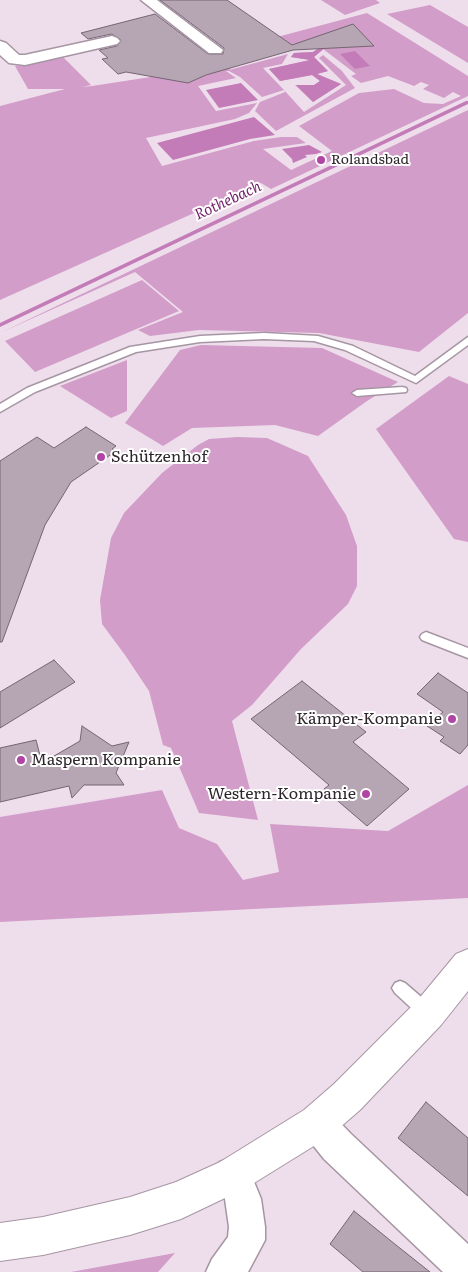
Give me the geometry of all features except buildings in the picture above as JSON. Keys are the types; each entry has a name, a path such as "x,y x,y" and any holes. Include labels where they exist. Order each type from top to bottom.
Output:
{"street":[{"path":"148,0 214,50"},
{"path":"0,46 14,60 25,60 93,50 112,41"},
{"path":"0,1242 43,1236 130,1216 181,1200 234,1175 317,1123 371,1074 429,1013 468,965"},
{"path":"317,1123 337,1146 468,1270"},
{"path":"225,1272 240,1252 246,1240 247,1227 243,1199 234,1175"}],"lane":[{"path":"0,409 31,390 134,349 200,339 264,336 314,338 349,348 416,380 468,340"},
{"path":"357,394 402,390"},
{"path":"426,637 468,653"},
{"path":"400,988 429,1013"}],"shaded area":[{"path":"321,0 376,0 380,3 345,15"},
{"path":"430,5 468,27 468,63 387,14"},
{"path":"367,13 468,76 468,96 271,189 261,183 0,300 0,106 65,89 28,89 15,66 61,55 91,85 82,87 170,74 236,48","holes":["314,42 320,47 313,52 294,53 291,57 310,60 269,69 280,81 312,75 320,81 314,85 295,85 313,102 341,84 317,74 328,71 314,57 323,49 356,74 351,76 361,83 388,76 414,86 421,82 429,85 423,89 444,98 453,92 461,96 443,104 424,103 394,89 359,93 299,126 332,151 291,170 263,149 306,143 297,137 254,141 162,166 146,138 235,119 249,113 257,103 216,111 198,86 236,78 226,71 229,71 240,77 262,97 284,90 263,68 282,64 288,54 229,70 234,65"]},
{"path":"322,46 326,47 314,57 328,71 317,74 341,84 313,102 296,85 314,85 320,81 312,75 280,81 269,69 310,60 291,57 294,53 313,52"},
{"path":"355,51 370,66 355,69 340,54"},
{"path":"323,55 342,71 355,88 276,131 255,111 260,102 285,92 284,90 304,112 346,85 319,58"},
{"path":"241,83 258,100 219,108 206,90"},
{"path":"468,110 468,313 419,352 319,333 199,330 150,336 138,330 183,312 135,272 0,333"},
{"path":"254,117 275,135 250,139 173,160 157,143"},
{"path":"309,145 322,152 305,155 307,157 293,163 292,159 282,149"},
{"path":"142,280 179,311 35,372 5,341"},
{"path":"201,345 322,348 398,382 367,401 318,436 275,425 192,428 163,446 125,423 180,350"},
{"path":"127,360 127,411 111,418 60,386"},
{"path":"449,376 468,384 468,542 454,539 376,429"},
{"path":"237,437 267,438 308,456 346,515 357,546 357,586 348,604 301,649 252,705 232,721 258,820 199,813 171,748 163,745 149,691 102,624 100,600 111,538 124,513 162,473 198,445 209,439"},
{"path":"468,785 468,898 0,922 0,817 162,790 179,828 217,844 243,880 279,872 270,824 388,831"},
{"path":"175,1253 158,1272 71,1272"}],"waterway":[{"name":"Rothebach","path":"0,325 468,102"}],"place":[{"name":"Rolandsbad","path":"321,160"},
{"name":"Schützenhof","path":"101,457"},
{"name":"Kämper-Kompanie","path":"452,719"},
{"name":"Maspern Kompanie","path":"21,760"},
{"name":"Western-Kompanie","path":"366,794"}]}
